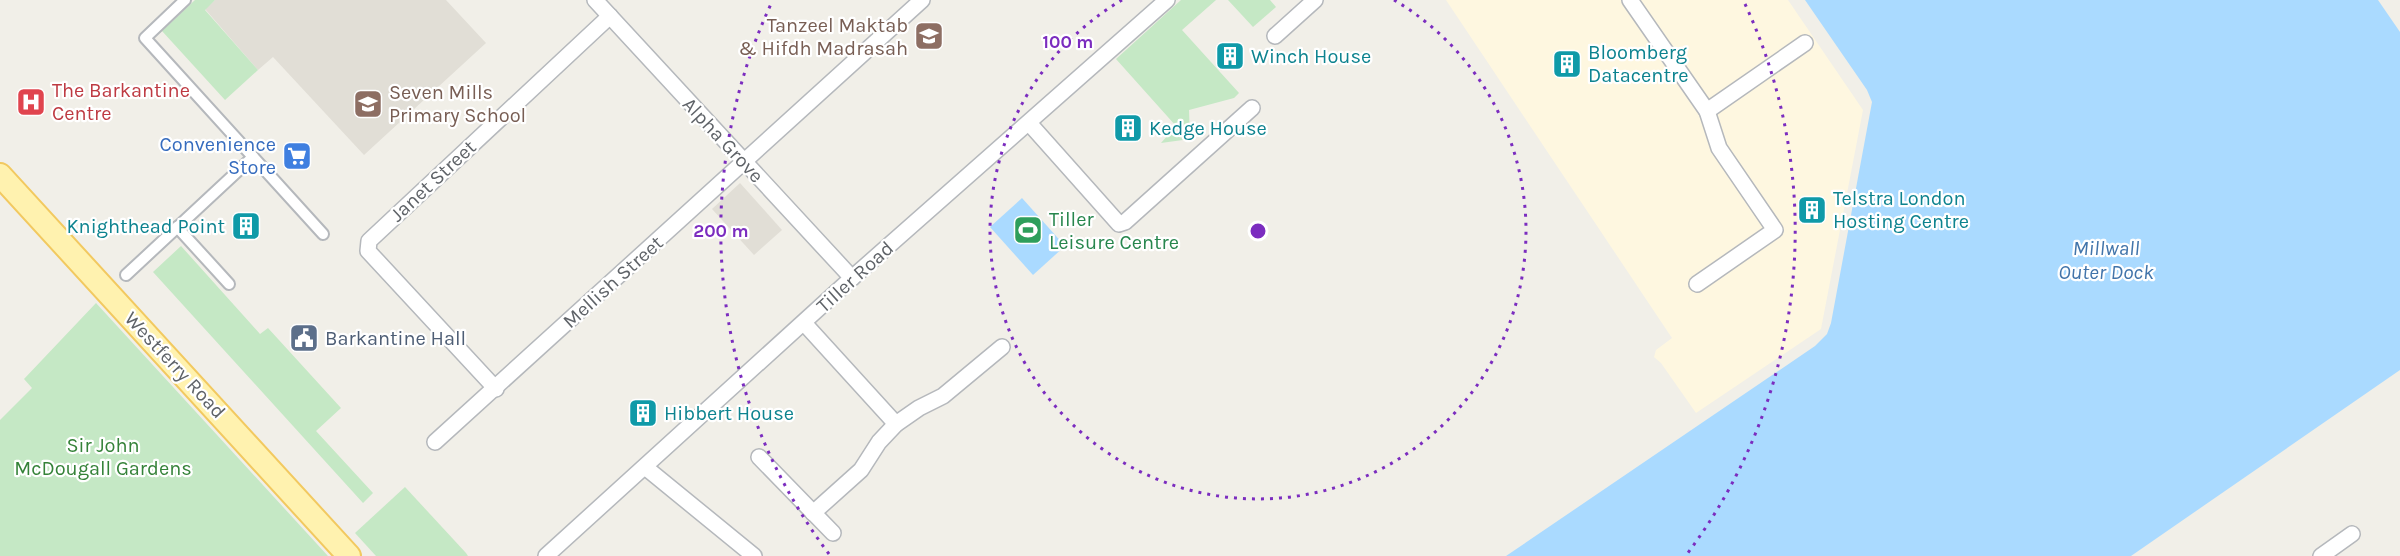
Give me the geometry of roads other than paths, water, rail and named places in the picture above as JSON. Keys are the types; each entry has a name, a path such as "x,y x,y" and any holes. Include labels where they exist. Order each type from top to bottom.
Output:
{"main road":[{"name":"Westferry Road","path":"0,175 349,556"}],"street":[{"path":"185,0 145,38 323,234"},
{"name":"Alpha Grove","path":"595,0 852,278"},
{"name":"Mellish Street","path":"435,442 922,0"},
{"name":"Tiller Road","path":"546,556 852,278 1167,0"},
{"path":"1275,36 1315,0"},
{"path":"1630,0 1707,111 1719,148 1775,230 1697,284"},
{"name":"Janet Street","path":"496,389 368,251 369,241 610,16"},
{"path":"1707,111 1806,43"},
{"path":"1029,123 1119,224 1125,222 1252,108"},
{"path":"126,275 253,157"},
{"path":"177,227 229,284"},
{"path":"804,324 896,424"},
{"path":"813,513 861,470 879,442 896,424 919,408 944,396 1002,347"},
{"path":"759,457 833,532"},
{"path":"645,467 754,556"},
{"path":"2321,556 2352,534"}],"water":[{"name":"Millwall Outer Dock","path":"1805,0 2378,0 2400,32 2400,370 2131,556 1506,556 1815,346 1827,334 1831,323 1872,102 1867,90"},
{"path":"1022,198 1065,246 1033,275 990,227"}],"place":[{"name":"Tanzeel Maktab & Hifdh Madrasah","path":"929,36"},
{"name":"Winch House","path":"1230,56"},
{"name":"Bloomberg Datacentre","path":"1567,64"},
{"name":"The Barkantine Centre","path":"31,102"},
{"name":"Seven Mills Primary School","path":"368,104"},
{"name":"Kedge House","path":"1128,128"},
{"name":"Convenience Store","path":"297,156"},
{"name":"Telstra London Hosting Centre","path":"1812,210"},
{"name":"Knighthead Point","path":"246,226"},
{"name":"Tiller Leisure Centre","path":"1028,230"},
{"name":"Barkantine Hall","path":"304,338"},
{"name":"Hibbert House","path":"643,413"}],"park label":[{"name":"Sir John McDougall Gardens","path":"103,456"}]}
